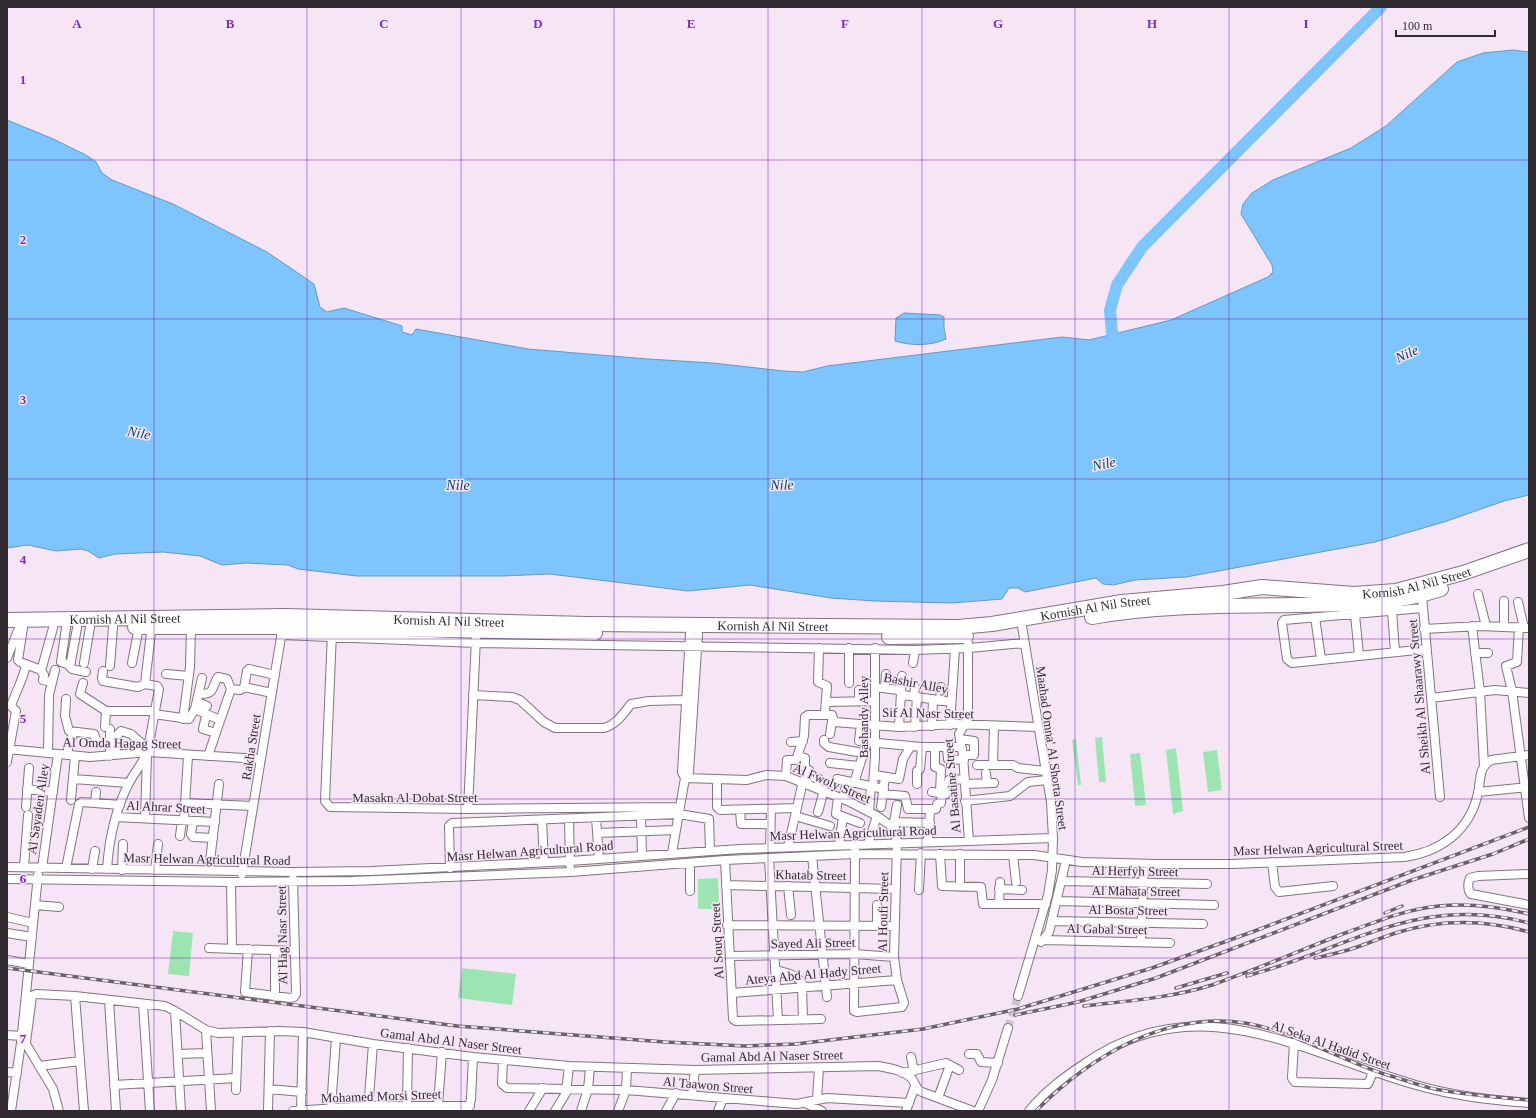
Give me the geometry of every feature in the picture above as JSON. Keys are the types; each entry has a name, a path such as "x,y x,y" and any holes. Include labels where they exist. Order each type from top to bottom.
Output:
{"highway":[{"name":"Kornish Al Nil Street","path":"16,628 113,627 147,624 191,627 377,625 946,628 976,626 1022,631 1122,602 1223,593 1254,588 1280,588 1354,594 1396,591 1464,573 1529,550"},
{"name":"Kornish Al Nil Street","path":"7,620 283,626 333,633 377,625 476,637 694,640 942,638 968,642 1099,616 1145,610 1202,606 1422,602 1529,560"},
{"path":"1254,588 1268,605 1280,588"}],"street":[{"path":"1478,594 1486,626"},
{"path":"1504,601 1504,626"},
{"path":"1268,605 1284,620 1355,615 1392,610 1422,602"},
{"name":"Al Sheikh Al Shaarawy Street","path":"1422,602 1440,797"},
{"path":"1518,602 1524,628 1518,662 1506,666 1525,755 1529,818"},
{"path":"1392,610 1395,652"},
{"path":"1355,615 1359,655"},
{"path":"1315,618 1321,659"},
{"path":"1284,620 1282,623 1286,656 1289,662 1292,663 1426,649"},
{"path":"132,663 147,624"},
{"path":"145,684 147,624"},
{"name":"Rakha Street","path":"241,882 283,626"},
{"path":"1424,630 1472,626 1504,626 1524,628"},
{"name":"Masr Helwan Agricultural Street","path":"1053,857 1082,862 1144,864 1272,862 1370,859 1419,855 1433,850 1458,832 1467,821 1474,807 1481,772 1484,766 1480,692 1472,626"},
{"path":"110,666 113,627"},
{"path":"186,719 191,627"},
{"path":"7,658 16,628"},
{"path":"16,628 18,658 20,662 41,670 44,675 43,680 51,682"},
{"path":"72,628 84,663"},
{"path":"72,628 61,662 70,665 72,669 86,672"},
{"path":"41,670 72,628"},
{"name":"Maahad Omna' Al Shorta Street","path":"1018,996 1046,904 1053,857 1051,808 1022,631"},
{"path":"333,633 476,637 468,809"},
{"name":"Masakn Al Dobat Street","path":"333,633 325,801 328,806 332,808 679,811"},
{"path":"694,640 819,648 914,650 956,649 968,642"},
{"path":"685,778 682,772 686,700 694,640"},
{"path":"672,853 685,778 689,772 694,640"},
{"name":"Al Basatine Street","path":"968,642 968,719 965,726 959,732 965,782 965,801 969,841"},
{"path":"819,648 818,682 827,685 824,715"},
{"path":"848,648 849,683"},
{"name":"Bashandy Alley","path":"869,811 875,775 872,743 875,725 875,648"},
{"path":"950,725 956,649"},
{"path":"913,663 914,650"},
{"path":"1476,653 1488,653"},
{"path":"7,762 8,749 16,710 10,710 18,686 23,679 26,665"},
{"path":"48,753 49,695 55,670"},
{"path":"244,687 248,670 275,675"},
{"path":"103,671 103,681 138,687 145,684 159,688 148,752 145,818"},
{"path":"166,674 189,676"},
{"path":"885,688 886,674"},
{"path":"199,693 205,694 213,690 217,677 226,675 231,689 208,756"},
{"path":"899,726 902,676"},
{"path":"186,719 196,706 202,678"},
{"path":"83,683 80,694 106,711 154,713 186,719"},
{"path":"231,689 240,690 244,687 272,694"},
{"name":"Bashir Alley","path":"875,687 898,690 901,694 915,697 951,702"},
{"path":"915,687 916,727"},
{"path":"932,726 941,687"},
{"path":"859,690 859,702"},
{"path":"1431,698 1480,692 1512,691 1529,693"},
{"path":"473,694 512,696 520,700 544,722 554,728 604,728 612,726 631,704 649,701 686,700"},
{"path":"66,699 65,716 68,730 94,734 97,742 110,743"},
{"path":"826,702 875,701"},
{"path":"196,706 220,720"},
{"path":"196,706 207,706"},
{"path":"106,711 113,756"},
{"path":"786,776 788,760 796,760 798,756 802,741 805,717 808,715 832,715 832,721 824,743 829,747 863,753"},
{"path":"205,720 203,729 216,733"},
{"name":"Sif Al Nasr Street","path":"832,721 916,727 950,725 1038,727"},
{"path":"859,741 861,724"},
{"path":"993,765 994,726"},
{"path":"66,868 75,803 69,744 74,732"},
{"path":"113,756 120,732 130,734 148,752"},
{"path":"790,742 802,741"},
{"path":"860,823 843,817 835,812 859,766 863,753 872,743 962,750"},
{"path":"875,775 900,778 902,761 912,746"},
{"path":"917,784 917,771 920,769 922,747"},
{"path":"837,779 872,786 884,791 905,796 908,809 936,810 937,804 941,802 938,793 941,769 935,767 935,747"},
{"path":"947,748 948,759 962,750"},
{"name":"Al Omda Hagag Street","path":"8,749 99,757 148,752 188,756 261,759"},
{"path":"108,869 110,840 120,805 129,783 148,752"},
{"name":"Al Sayaden Alley","path":"24,1039 35,905 58,754"},
{"path":"1484,766 1491,760 1525,755"},
{"path":"188,756 185,803 186,820 193,837 213,838"},
{"path":"788,847 796,812 809,770 804,768 805,758 798,756"},
{"path":"830,763 859,766"},
{"path":"977,765 1014,765 1018,768 1046,775"},
{"path":"26,807 29,768"},
{"path":"938,793 946,793 949,780 990,783 986,773"},
{"name":"Al Fwoly Street","path":"685,778 747,780 766,775 786,776 806,780 894,825"},
{"path":"965,801 1010,796 1028,782 1046,775"},
{"path":"871,802 882,805 885,777"},
{"path":"73,779 129,783"},
{"path":"717,779 718,809 771,809 796,812 830,826"},
{"path":"209,870 219,784"},
{"path":"1478,792 1527,788"},
{"path":"27,789 53,792"},
{"path":"818,812 821,789"},
{"path":"95,803 96,792"},
{"path":"75,803 82,802 120,805"},
{"path":"185,803 253,806"},
{"path":"897,805 894,825 930,823"},
{"path":"770,848 771,809"},
{"path":"928,842 931,809"},
{"path":"740,810 742,824 770,824"},
{"path":"450,868 449,826 451,823 641,816 679,811 710,819 710,851"},
{"path":"24,867 28,815"},
{"path":"641,816 642,855"},
{"path":"868,844 877,816"},
{"name":"Al Ahrar Street","path":"116,817 214,822"},
{"path":"839,845 843,817"},
{"path":"596,818 599,859"},
{"path":"569,819 570,872"},
{"path":"180,836 186,820"},
{"path":"542,820 544,862"},
{"name":"Al Houfi Street","path":"854,983 854,1009 857,1012 902,1007 904,1003 897,980 894,957 897,843 894,825"},
{"path":"597,833 641,830 676,830"},
{"name":"Masr Helwan Agricultural Road","path":"7,879 293,882 465,871 544,862 740,849 1053,838"},
{"path":"122,870 123,844"},
{"path":"155,870 158,844"},
{"path":"854,983 856,845"},
{"path":"740,849 740,860"},
{"path":"92,869 95,852"},
{"path":"919,890 921,853"},
{"name":"Masr Helwan Agricultural Road","path":"7,867 293,872 450,868 465,871 570,872 725,860 856,854 921,853 1053,857"},
{"path":"940,854 942,886 980,887 982,904 1046,904"},
{"path":"960,854 960,887"},
{"path":"1013,855 1016,882"},
{"path":"812,856 827,997"},
{"path":"769,858 778,1020 821,1019"},
{"name":"Al Souq Street","path":"725,860 727,925 731,956 733,1018 734,1020 778,1020"},
{"path":"1034,945 1044,940 1052,921 1066,860"},
{"path":"1272,862 1275,887 1279,892 1333,886"},
{"path":"690,863 690,891"},
{"path":"1141,942 1144,864"},
{"name":"Al Hag Nasr Street","path":"275,997 294,997 296,994 293,872"},
{"path":"1529,874 1478,876 1470,878 1469,891 1471,894 1529,905"},
{"name":"Al Herfyh Street","path":"1062,881 1207,884"},
{"path":"231,882 232,949"},
{"name":"Khatab Street","path":"726,885 895,888"},
{"path":"788,886 791,915"},
{"path":"999,904 1000,886 1022,890"},
{"name":"Al Mahata Street","path":"1057,902 1214,905"},
{"path":"35,905 59,907"},
{"path":"877,905 877,926"},
{"path":"7,917 33,923"},
{"name":"Al Bosta Street","path":"1052,921 1203,924"},
{"path":"727,925 894,926"},
{"path":"7,933 32,938"},
{"name":"Al Gabal Street","path":"1044,940 1170,943"},
{"path":"208,948 295,951"},
{"path":"248,949 245,992 275,997 275,950"},
{"name":"Sayed Ali Street","path":"731,956 855,954 894,957"},
{"path":"7,960 29,964"},
{"path":"776,970 799,978 803,987 803,1019"},
{"name":"Ateya Abd Al Hady Street","path":"732,993 897,980"},
{"name":"Gamal Abd Al Naser Street","path":"24,1039 32,996 36,994 75,996 164,1006 206,1030 218,1033 270,1031 303,1032 373,1044 504,1060 590,1068 695,1070 869,1066 887,1068 903,1073"},
{"path":"75,996 84,1111"},
{"path":"109,1000 116,1111"},
{"path":"143,1004 150,1111"},
{"path":"175,1011 181,1111"},
{"path":"978,1111 998,1063 1008,1028"},
{"name":"Al Seka Al Hadid Street","path":"1029,1111 1050,1088 1069,1073 1113,1047 1136,1037 1168,1030 1224,1028 1255,1032 1294,1043 1373,1072 1451,1094 1529,1103"},
{"path":"206,1030 208,1079 212,1111"},
{"path":"268,1111 270,1031"},
{"path":"236,1090 238,1032"},
{"path":"297,1111 302,1092 303,1032"},
{"path":"7,1035 24,1039 53,1089 60,1111"},
{"path":"327,1109 336,1038"},
{"path":"10,1107 24,1039"},
{"path":"1294,1043 1292,1078 1295,1082 1368,1084 1373,1072"},
{"path":"368,1108 373,1044"},
{"path":"407,1105 408,1048"},
{"path":"435,1107 442,1052"},
{"path":"178,1054 207,1053"},
{"path":"968,1054 977,1054 981,1062 998,1063"},
{"path":"469,1109 473,1056"},
{"path":"911,1057 914,1071"},
{"name":"Al Taawon Street","path":"504,1060 504,1086 626,1090 778,1103 805,1103 817,1099 850,1099 907,1107"},
{"path":"39,1066 80,1061"},
{"path":"903,1073 946,1063 959,1070"},
{"path":"938,1098 950,1065"},
{"path":"555,1111 568,1088 569,1066"},
{"path":"581,1111 588,1089 590,1068"},
{"path":"817,1099 819,1068"},
{"path":"618,1111 626,1090 627,1069"},
{"path":"692,1095 695,1070"},
{"path":"7,1072 17,1073"},
{"path":"903,1073 911,1079 919,1090 973,1111"},
{"path":"114,1085 236,1078"},
{"path":"907,1107 915,1086"},
{"path":"529,1111 543,1088"},
{"path":"269,1089 302,1092"},
{"path":"666,1111 676,1094"},
{"path":"718,1111 723,1099"},
{"path":"774,1111 778,1103"},
{"path":"805,1103 822,1111"},
{"name":"Mohamed Morsi Street","path":"297,1111 393,1108 407,1105 469,1109"}],"green space":[{"path":"1102,737 1106,782 1099,782 1095,738"},
{"path":"1076,739 1081,785 1078,785 1072,740"},
{"path":"1176,748 1183,811 1173,814 1166,750"},
{"path":"1217,750 1222,790 1208,792 1203,752"},
{"path":"1140,753 1146,805 1135,806 1130,754"},
{"path":"718,878 719,909 698,909 698,879"},
{"path":"173,931 193,933 189,976 168,974"},
{"path":"462,968 516,974 512,1005 458,998"}],"water":[{"name":"Nile","path":"1513,50 1529,52 1529,495 1504,501 1444,522 1375,542 1186,577 1135,580 1113,585 1103,584 1096,578 1025,592 1018,588 1009,588 1002,599 952,603 831,598 750,585 688,591 550,574 502,576 357,576 298,569 288,565 246,563 222,565 200,556 163,552 115,554 99,558 88,551 81,549 56,551 28,545 7,548 7,120 51,138 86,155 96,162 102,173 112,180 173,204 267,252 314,284 320,307 327,312 344,308 402,326 402,332 412,335 416,329 528,349 713,363 803,372 827,366 1062,337 1089,340 1171,320 1268,277 1273,272 1272,265 1241,214 1243,204 1252,193 1273,180 1351,148 1386,126 1457,62 1483,53"},
{"path":"904,313 940,315 944,317 946,339 934,343 921,344 908,344 895,341 896,318"}],"waterway":[{"path":"1124,345 1112,334 1110,310 1117,285 1142,247 1381,7"}],"tunnel":[{"path":"1008,1028 1018,996"}],"railway":[{"path":"7,968 457,1026 665,1042 745,1046 796,1044 923,1029 1018,1009 1152,968 1252,932 1529,827"},
{"path":"1015,1015 1078,1002 1156,978 1412,880 1493,854 1529,839"},
{"path":"1084,1006 1165,996 1212,985 1370,924 1416,910 1450,905 1473,905 1506,909 1529,914"},
{"path":"1385,913 1402,906"},
{"path":"1247,976 1284,965 1351,939 1418,919 1452,915 1489,916 1529,923"},
{"path":"1315,958 1348,950 1399,932 1448,923 1481,923 1529,932"},
{"path":"1176,988 1227,973"},
{"path":"1036,1111 1080,1072 1131,1042 1158,1031 1187,1024 1216,1021 1245,1023 1280,1032 1367,1068 1430,1088 1467,1094 1529,1100"}]}
